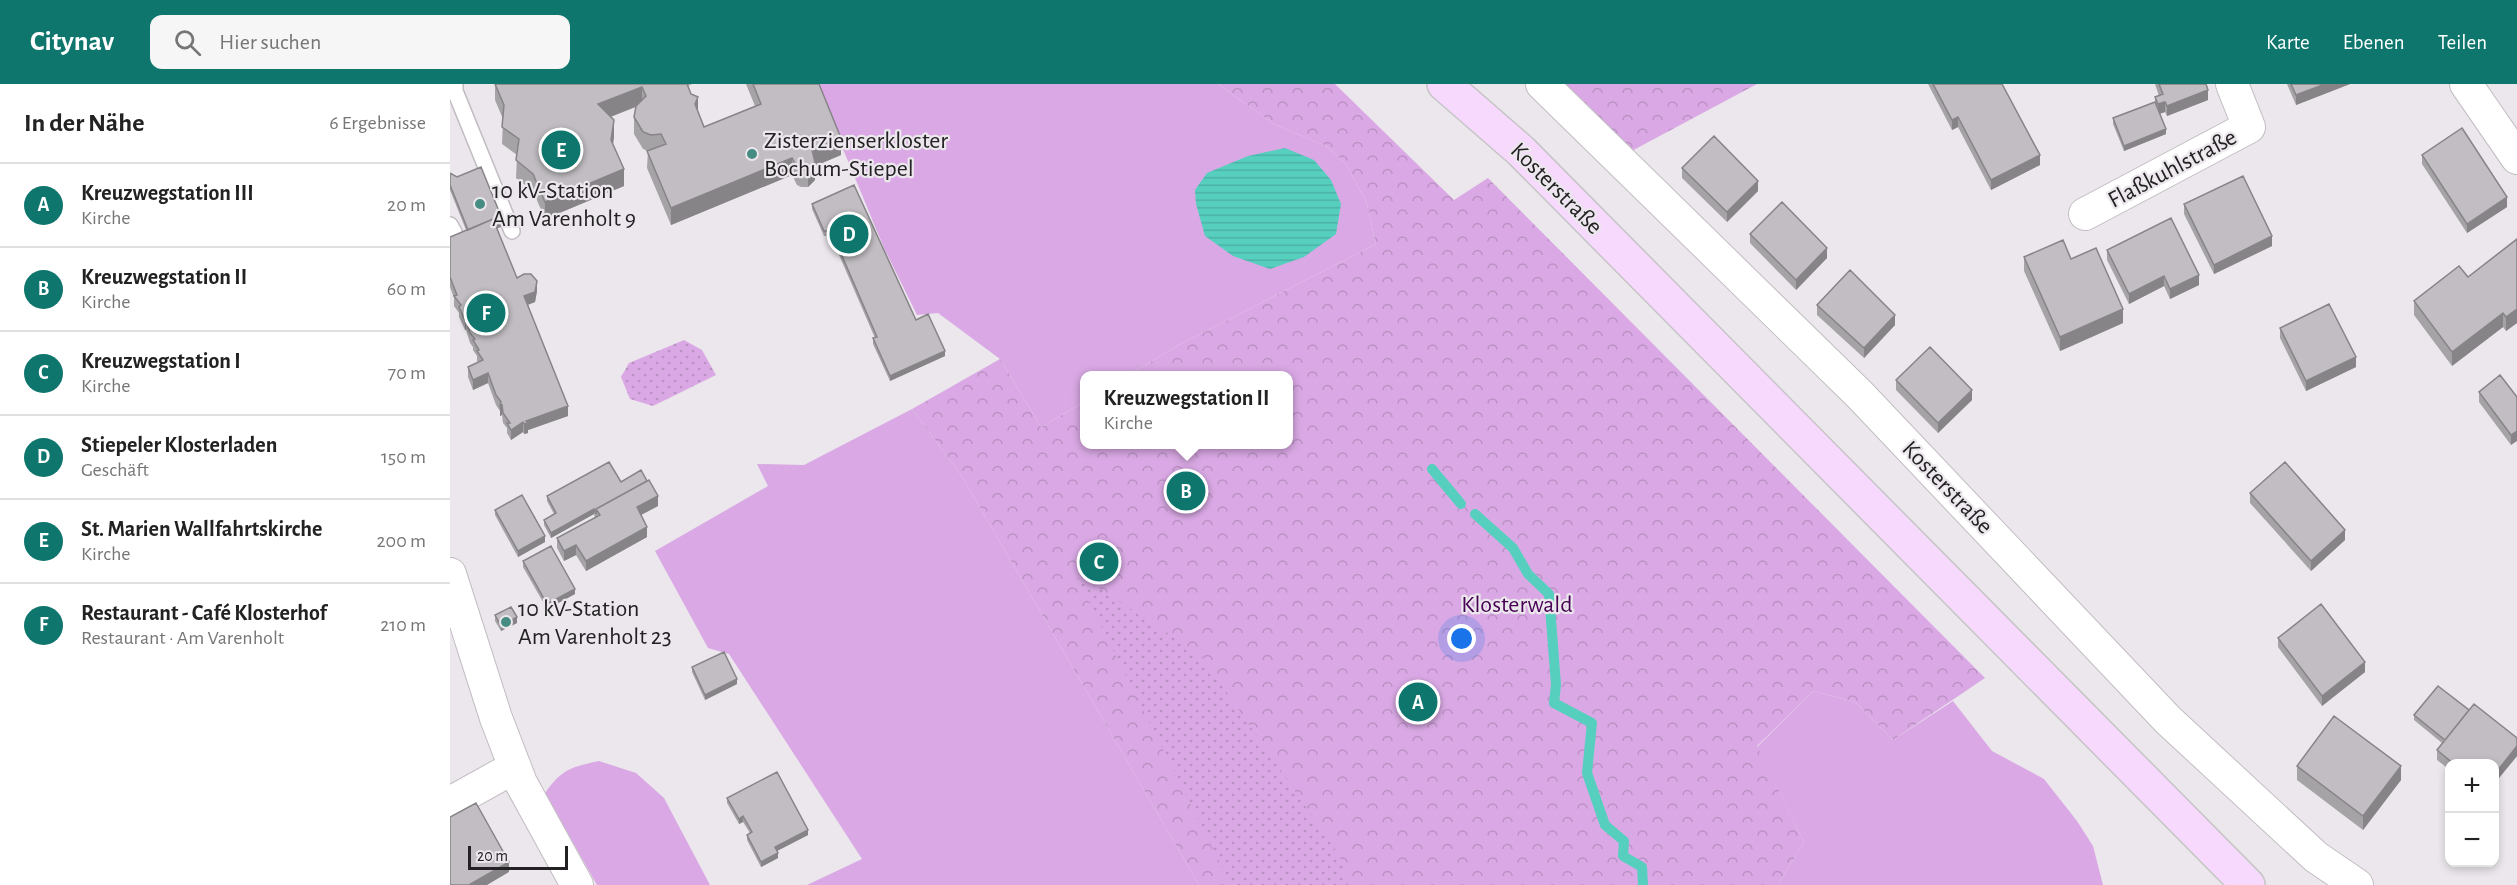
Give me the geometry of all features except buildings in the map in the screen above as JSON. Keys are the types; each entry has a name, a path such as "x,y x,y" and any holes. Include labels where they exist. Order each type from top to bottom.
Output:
{"main road":[{"name":"Kosterstraße","path":"1444,84 1521,151 2248,885"}],"street":[{"name":"Kosterstraße","path":"1542,84 1860,395 2168,720 2316,857 2357,885"},
{"name":"Flaßkuhlstraße","path":"2085,214 2249,127 2232,84"},
{"path":"2466,84 2517,158"},
{"path":"451,582 496,718 521,783 577,885"},
{"path":"450,803 515,767"}],"lane":[{"path":"455,84 455,91 479,153 512,231"}],"green space":[{"path":"816,84 1218,84 1274,124 1326,146 1345,163 1366,201 1376,244 1177,346 1135,371 1080,371 1080,404 1041,427 1000,359 938,313 917,315 884,248"},
{"name":"Klosterwald","path":"1218,84 1335,84 1454,200 1488,178 1985,678 1893,740 1855,702 1813,691 1757,746 1804,842 1778,885 1199,885 961,475 912,409 1000,359 1041,427 1080,404 1080,449 1293,449 1293,371 1135,371 1177,346 1376,244 1366,201 1345,163 1326,146 1274,124"},
{"path":"1555,84 1757,84 1626,154"},
{"path":"684,340 702,350 716,375 653,406 630,399 621,377 629,363"},
{"path":"912,409 961,475 1199,885 807,885 862,859 729,654 708,648 655,551 768,486 757,464 804,465"},
{"path":"1074,572 1201,655 1339,855 1349,885 1231,885"},
{"path":"1813,691 1855,702 1893,740 1953,701 1992,751 2044,779 2077,821 2093,846 2103,885 1778,885 1804,842 1757,747"},
{"path":"599,761 636,773 664,798 710,885 597,885 545,793 568,770"}],"shaded area":[{"path":"1285,148 1314,160 1331,180 1341,204 1336,234 1304,257 1270,269 1233,256 1205,236 1196,204 1195,190 1207,173 1248,156"}],"waterway":[{"path":"1432,469 1461,504"},
{"path":"1475,514 1513,548 1528,574 1549,594 1556,685 1554,703 1592,723 1587,773 1605,825 1624,841 1623,856 1642,867 1643,885"}],"place":[{"name":"St. Marien Wallfahrtskirche","path":"561,150"},
{"name":"Zisterzienserkloster Bochum-Stiepel","path":"752,154"},
{"name":"10 kV-Station Am Varenholt 9","path":"480,204"},
{"name":"Stiepeler Klosterladen","path":"849,234"},
{"name":"Restaurant - Café Klosterhof","path":"486,313"},
{"name":"Kreuzwegstation II","path":"1186,491"},
{"name":"Kreuzwegstation I","path":"1099,562"},
{"name":"10 kV-Station Am Varenholt 23","path":"506,622"},
{"name":"Kreuzwegstation III","path":"1418,702"}]}
